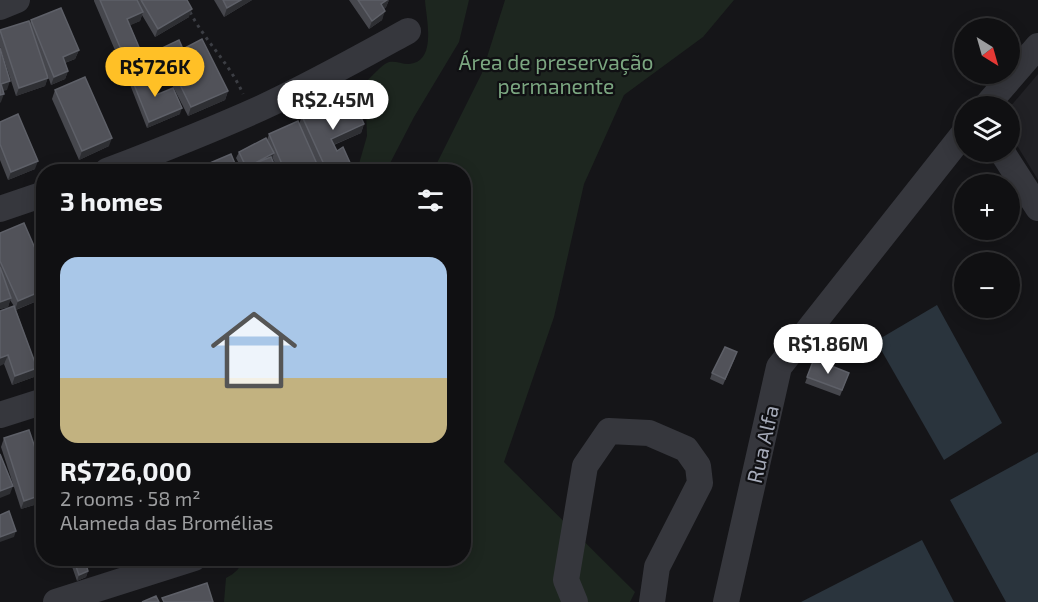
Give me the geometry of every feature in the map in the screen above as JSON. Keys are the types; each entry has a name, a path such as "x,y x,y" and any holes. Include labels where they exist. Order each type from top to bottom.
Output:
{"street":[{"path":"0,7 17,0"},
{"path":"125,164 251,112 333,73 408,31"},
{"path":"995,96 1038,46"},
{"name":"Rua Alfa","path":"726,602 779,367 954,146"},
{"path":"1008,162 1038,208"},
{"path":"0,209 36,197"},
{"path":"0,415 36,404"},
{"path":"575,602 566,580 585,466 609,431 649,433 686,449 698,466 700,483 657,567 652,602"},
{"path":"56,602 169,566"}],"path":[{"path":"189,10 199,29 224,60 251,112"}],"shaded area":[{"path":"1038,74 1038,180 1020,150 1019,96"},
{"path":"937,305 1002,423 944,460 876,341"},
{"path":"1038,452 1038,602 1006,602 950,500"},
{"path":"922,540 954,602 801,602"}],"green space":[{"path":"425,0 469,0 459,42 414,117 390,164 359,164 367,136 365,83 388,63 417,62 427,48 428,28"},
{"name":"Área de preservação permanente","path":"505,0 734,0 703,37 624,95 584,184 554,317 504,462 635,592 630,602 224,602 226,578 240,566 471,566 471,164 436,164 482,73"}],"building":[{"path":"100,0 137,0 143,12 127,19 139,47 123,54"},
{"path":"141,0 187,0 192,9 158,29"},
{"path":"223,0 241,0 227,8"},
{"path":"358,0 387,0 381,4 385,11 372,21"},
{"path":"61,8 79,50 63,57 68,71 54,77 31,20"},
{"path":"29,21 48,78 19,88 0,30"},
{"path":"202,39 228,91 191,107 162,48 179,40 183,49"},
{"path":"0,48 10,81 1,84 4,94 0,95"},
{"path":"146,70 156,95 173,88 182,108 149,122 131,77"},
{"path":"85,77 112,138 82,151 55,90"},
{"path":"350,94 364,124 331,139 337,151 343,147 351,164 324,164 302,116"},
{"path":"18,114 38,161 11,172 0,144 0,122"},
{"path":"298,121 317,164 282,164 269,134"},
{"path":"266,138 274,153 253,164 245,164 239,152"},
{"path":"231,154 235,164 208,164"},
{"path":"271,157 274,164 253,164"},
{"path":"24,223 36,251 36,293 18,301 0,261 0,233"},
{"path":"0,267 11,298 0,302"},
{"path":"14,306 36,368 15,376 8,355 0,358 0,311"},
{"path":"725,347 737,352 725,379 712,373"},
{"path":"814,359 849,373 842,390 807,377"},
{"path":"29,430 36,451 36,497 24,501 4,438"},
{"path":"0,454 13,486 0,491"},
{"path":"9,511 16,531 0,537 0,515"},
{"path":"76,566 86,566 88,571 79,575"},
{"path":"207,583 213,602 164,602 162,598"},
{"path":"156,596 159,602 142,602"}]}
